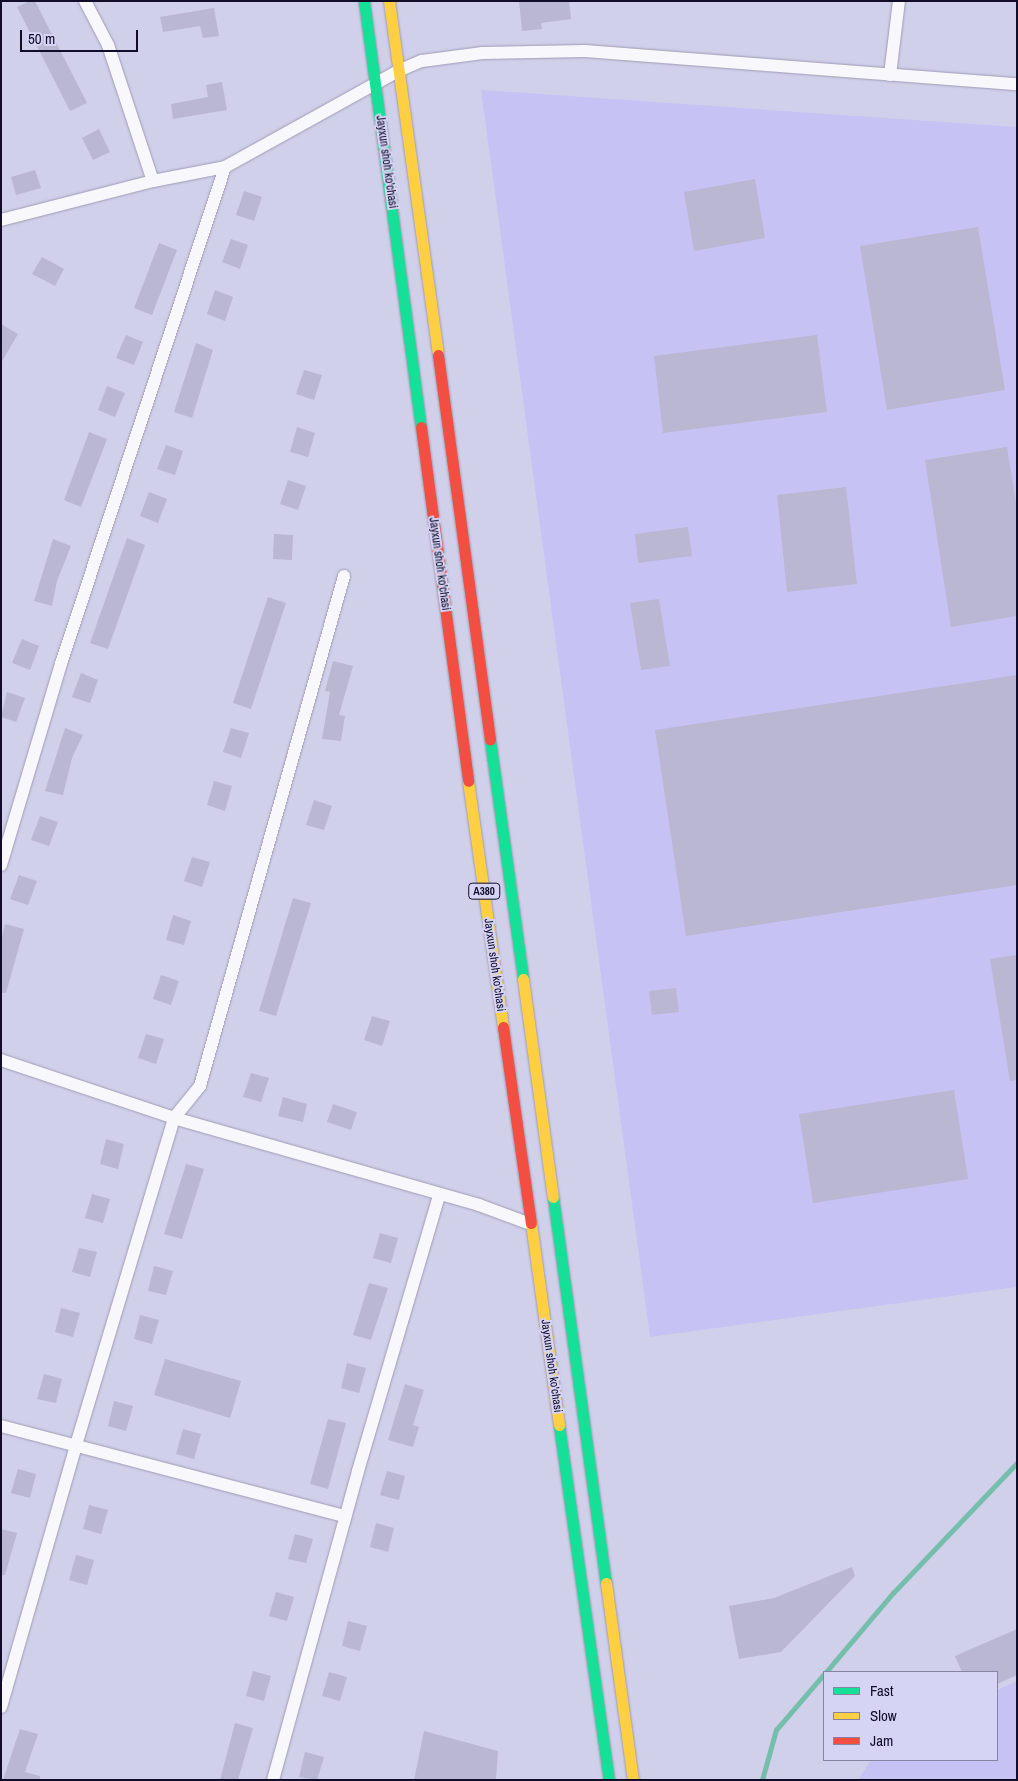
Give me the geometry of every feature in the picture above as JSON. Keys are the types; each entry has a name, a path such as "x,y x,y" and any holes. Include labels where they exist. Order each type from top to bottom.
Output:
{"highway":[{"name":"Jayxun shoh ko'chasi","path":"364,1 530,1224 609,1780"},
{"name":"Jayxun shoh ko'chasi","path":"389,1 633,1780"}],"street":[{"path":"85,1 108,44 153,180"},
{"path":"890,75 899,1"},
{"path":"1,220 153,180 224,166 376,85 398,70 422,61 482,53 585,51 1017,84"},
{"path":"1,865 61,664 224,166"},
{"path":"1,1707 76,1445 174,1118 200,1086 344,576"},
{"path":"1,1060 174,1118 439,1195 530,1224"},
{"path":"273,1780 345,1516 439,1195"},
{"path":"1,1426 345,1516"}],"shaded area":[{"path":"481,90 1017,127 1017,1287 650,1337"},
{"path":"1017,1681 1017,1780 858,1780 870,1761 998,1761 998,1690"}],"building":[{"path":"30,1 35,1 87,103 70,111 17,7"},
{"path":"519,1 569,1 571,19 541,23 542,29 522,31"},
{"path":"214,8 219,36 203,38 200,26 163,32 160,17"},
{"path":"222,82 227,110 173,119 171,104 208,97 206,85"},
{"path":"99,129 110,152 93,160 82,138"},
{"path":"35,170 41,188 16,195 11,177"},
{"path":"755,179 765,238 694,251 684,192"},
{"path":"244,191 262,197 254,221 236,215"},
{"path":"978,227 1005,390 887,410 860,246"},
{"path":"231,239 248,245 240,269 222,262"},
{"path":"159,243 177,250 152,315 134,308"},
{"path":"42,257 64,269 55,286 32,274"},
{"path":"215,290 233,297 225,321 207,314"},
{"path":"1,324 18,334 1,363"},
{"path":"126,335 143,342 134,365 116,358"},
{"path":"817,335 827,412 663,433 654,356"},
{"path":"196,343 213,350 192,418 174,412"},
{"path":"304,370 322,375 314,400 296,394"},
{"path":"107,386 125,393 115,417 98,410"},
{"path":"297,427 315,433 308,457 290,452"},
{"path":"89,432 107,439 81,507 64,500"},
{"path":"166,445 183,451 175,475 157,469"},
{"path":"1007,447 1017,509 1017,616 951,627 925,460"},
{"path":"288,480 306,486 298,510 280,504"},
{"path":"846,487 857,584 787,592 777,495"},
{"path":"149,492 167,499 158,523 140,516"},
{"path":"688,527 692,556 638,563 635,534"},
{"path":"274,534 293,535 292,560 273,559"},
{"path":"127,538 145,545 108,649 90,643"},
{"path":"53,539 71,546 57,581 52,606 34,601"},
{"path":"268,597 286,603 251,709 233,703"},
{"path":"659,599 670,666 641,670 630,603"},
{"path":"22,639 39,646 30,670 12,663"},
{"path":"333,661 353,666 339,715 345,716 341,741 322,739 330,692 325,691"},
{"path":"81,673 98,680 90,703 72,697"},
{"path":"1017,675 1017,885 686,936 655,730"},
{"path":"7,692 25,698 16,722 1,717"},
{"path":"65,728 83,735 72,758 63,795 45,791"},
{"path":"231,728 249,733 241,758 223,752"},
{"path":"214,781 232,786 225,811 207,805"},
{"path":"314,800 332,806 324,830 306,825"},
{"path":"40,816 58,822 49,846 31,840"},
{"path":"192,857 210,862 202,887 184,881"},
{"path":"19,875 37,881 28,905 10,899"},
{"path":"293,898 311,903 276,1016 259,1011"},
{"path":"173,915 191,921 184,945 166,940"},
{"path":"5,924 24,929 6,993 1,993 1,941"},
{"path":"1017,955 1017,1080 1010,1081 990,959"},
{"path":"161,975 179,981 171,1005 153,999"},
{"path":"676,988 679,1012 652,1015 649,991"},
{"path":"372,1016 390,1021 382,1046 364,1040"},
{"path":"146,1034 164,1039 156,1064 138,1058"},
{"path":"251,1073 269,1078 261,1102 243,1097"},
{"path":"954,1090 968,1179 813,1203 799,1114"},
{"path":"283,1097 307,1104 303,1122 278,1116"},
{"path":"333,1104 357,1112 351,1130 327,1122"},
{"path":"106,1139 124,1144 118,1169 100,1164"},
{"path":"186,1164 204,1169 182,1239 164,1234"},
{"path":"92,1194 110,1199 103,1223 85,1218"},
{"path":"380,1233 398,1238 391,1263 373,1258"},
{"path":"79,1248 97,1252 90,1277 72,1272"},
{"path":"154,1266 173,1271 166,1295 148,1291"},
{"path":"369,1283 388,1288 371,1340 353,1335"},
{"path":"61,1308 80,1313 73,1337 55,1332"},
{"path":"140,1315 159,1320 152,1344 134,1339"},
{"path":"165,1359 241,1381 230,1418 154,1395"},
{"path":"347,1363 366,1368 359,1393 341,1388"},
{"path":"44,1374 62,1379 56,1403 37,1399"},
{"path":"405,1384 424,1390 413,1425 419,1427 413,1447 388,1440"},
{"path":"114,1401 133,1406 126,1431 108,1426"},
{"path":"328,1419 346,1423 328,1489 310,1484"},
{"path":"183,1429 201,1434 194,1459 176,1454"},
{"path":"18,1469 36,1474 30,1498 11,1493"},
{"path":"387,1471 405,1476 399,1500 380,1495"},
{"path":"89,1505 108,1510 101,1534 83,1529"},
{"path":"376,1523 394,1528 388,1552 370,1547"},
{"path":"1,1529 17,1533 5,1575 1,1575"},
{"path":"295,1534 313,1539 306,1563 288,1559"},
{"path":"76,1555 94,1560 87,1585 69,1580"},
{"path":"852,1567 855,1576 781,1652 739,1659 729,1606 774,1598"},
{"path":"276,1592 294,1597 287,1621 269,1616"},
{"path":"348,1621 367,1626 360,1651 342,1646"},
{"path":"1017,1629 1017,1675 998,1684 998,1671 962,1671 955,1656"},
{"path":"253,1671 271,1676 264,1701 246,1696"},
{"path":"329,1672 347,1677 340,1701 322,1696"},
{"path":"235,1723 253,1728 238,1780 220,1780"},
{"path":"20,1729 38,1734 25,1772 40,1776 40,1780 3,1780"},
{"path":"424,1731 498,1751 496,1780 414,1780"},
{"path":"305,1752 324,1757 317,1780 299,1777"}],"waterway":[{"path":"827,1671 893,1593 1017,1463"},
{"path":"762,1780 776,1730 823,1675"}],"traffic: fast":[{"path":"364,1 421,427"},
{"path":"490,740 523,979"},
{"path":"553,1197 606,1583"},
{"path":"559,1425 609,1780"}],"traffic: slow":[{"path":"389,1 438,355"},
{"path":"468,781 503,1027"},
{"path":"523,979 553,1197"},
{"path":"531,1223 559,1425"},
{"path":"606,1583 633,1780"}],"traffic: jam":[{"path":"438,355 490,740"},
{"path":"421,427 468,781"},
{"path":"503,1027 531,1223"}]}
